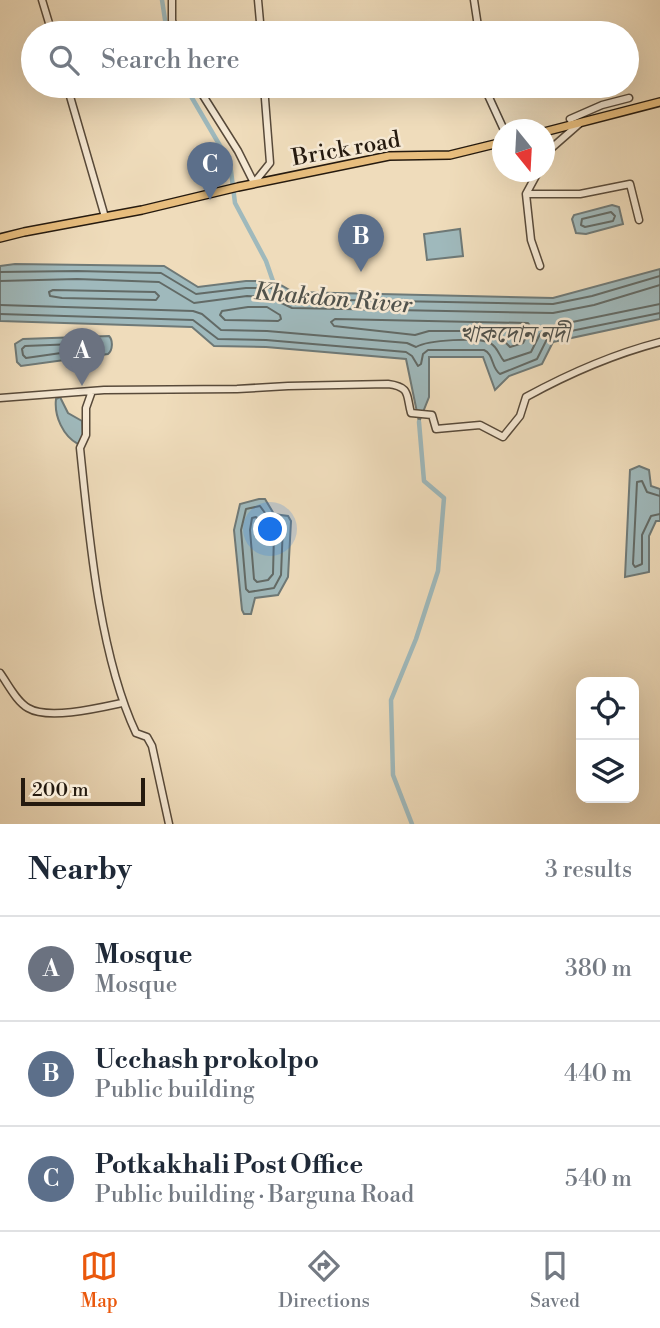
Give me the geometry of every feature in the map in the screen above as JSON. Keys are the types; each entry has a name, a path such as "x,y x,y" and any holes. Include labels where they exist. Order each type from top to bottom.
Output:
{"main road":[{"path":"555,129 660,102"},
{"name":"Brick road","path":"0,238 390,156 450,155 492,144"}],"street":[{"path":"42,0 48,21"},
{"path":"172,0 172,21"},
{"path":"258,0 260,21"},
{"path":"474,0 477,21"},
{"path":"70,98 104,217"},
{"path":"205,98 238,151 254,183 270,163 265,98"},
{"path":"489,98 499,119"},
{"path":"570,118 629,98"},
{"path":"555,145 582,123 583,113"},
{"path":"533,182 526,194 531,240 540,266"},
{"path":"526,194 580,194 630,184 639,220"},
{"path":"0,398 92,391 349,384 401,386 407,392 411,414 432,415 436,429 480,425 503,437 520,416 526,397 631,350 660,342"},
{"path":"92,391 86,408 86,435 80,448 103,617 122,703 136,733 147,737 152,746 169,824"},
{"path":"0,673 26,707 39,712 90,709 122,703"}],"water":[{"path":"612,205 619,207 623,224 586,234 576,233 572,219 574,215"},
{"path":"460,229 463,256 427,260 424,234"},
{"name":"খাকদোন নদী","path":"0,266 164,266 198,287 246,281 274,281 293,292 553,298 660,269 660,319 553,342 542,364 509,376 495,390 483,357 429,357 429,397 419,422 406,359 266,347 214,346 192,327 0,321"},
{"path":"109,336 112,345 108,354 21,366 17,362 15,344 23,339"},
{"path":"60,397 68,413 82,421 83,440 78,444 64,431 58,419 56,399"},
{"path":"639,466 649,470 651,486 660,489 660,521 656,521 649,536 649,572 625,577 630,470"},
{"path":"265,499 274,514 288,516 291,521 288,577 278,595 255,598 251,614 244,614 234,530 240,504"}],"waterway":[{"path":"162,0 165,21"},
{"name":"Khakdon River","path":"192,98 226,156 235,203 266,261 275,287"},
{"path":"412,824 393,775 391,700 416,639 438,571 444,498 424,481 419,422"}],"place":[{"name":"Potkakhali Post Office","path":"210,200"},
{"name":"Ucchash prokolpo","path":"361,272"},
{"name":"Mosque","path":"82,386"}]}
